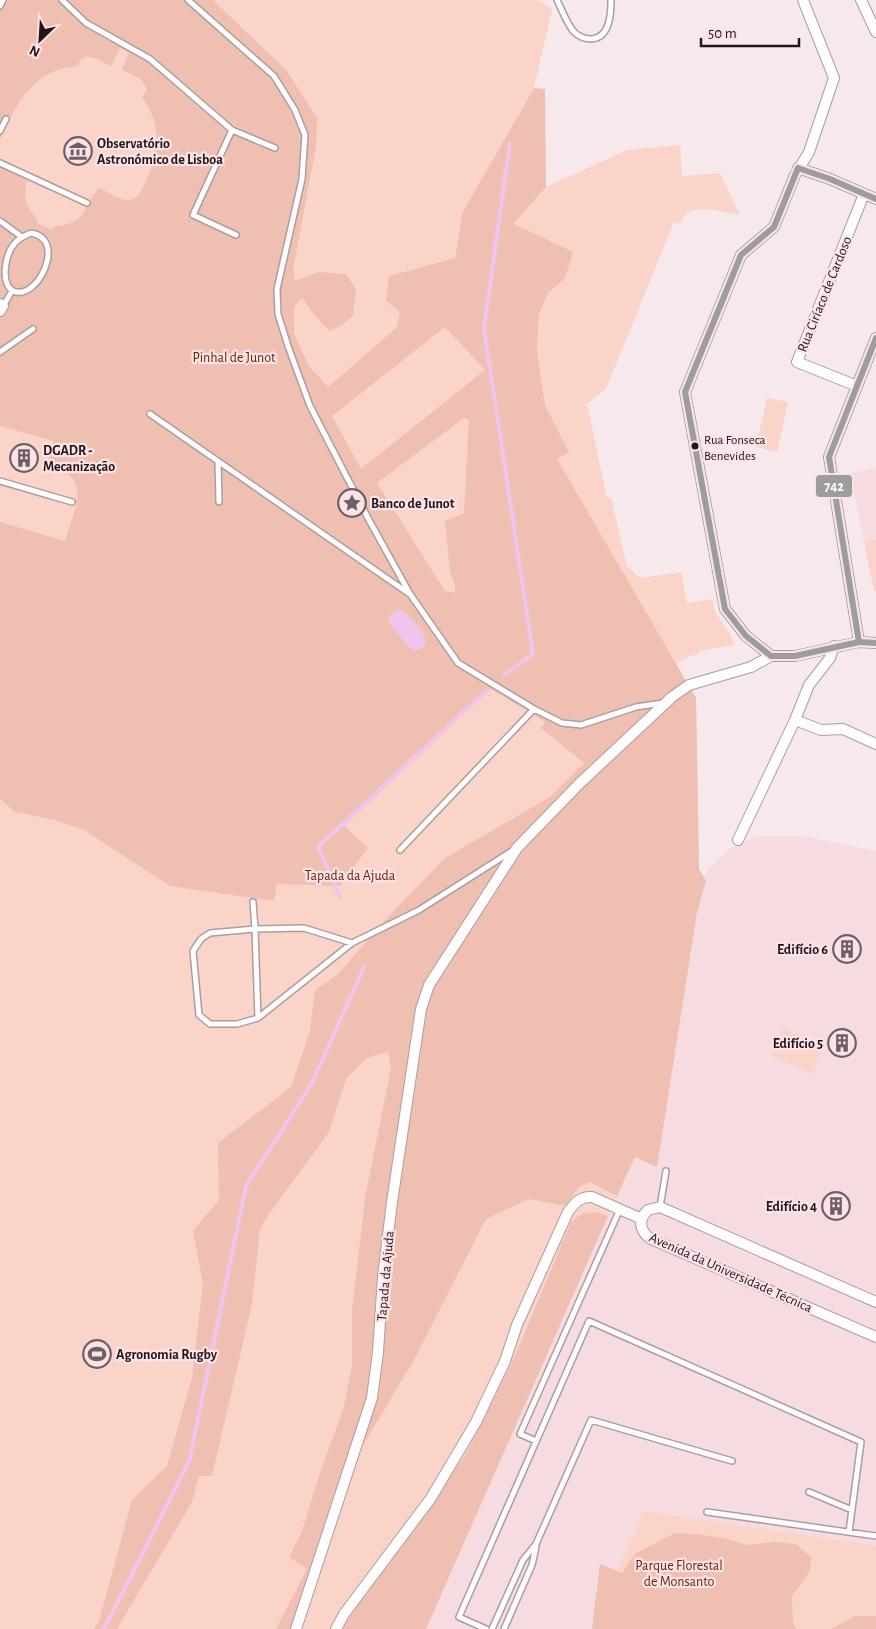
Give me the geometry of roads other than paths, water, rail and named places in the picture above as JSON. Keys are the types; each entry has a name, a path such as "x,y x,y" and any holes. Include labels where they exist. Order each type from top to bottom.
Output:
{"street":[{"path":"802,0 834,78 809,152 798,168 774,227 740,255 685,392 725,609 746,636 771,656 795,656 859,642 876,643"},
{"path":"861,0 876,32"},
{"path":"798,168 876,199"},
{"name":"Rua Ciríaco de Cardoso","path":"857,386 797,362 864,194"},
{"path":"859,642 829,457 876,338"},
{"path":"738,840 795,720 809,685 830,658 834,646"},
{"name":"Tapada da Ajuda","path":"296,1629 372,1398 392,1202 421,1009 429,984 517,848 579,784 666,703 689,685 752,667 771,656"},
{"path":"795,720 821,730 843,729 876,744"},
{"path":"336,1629 344,1614 431,1498 476,1422 505,1361 517,1325 572,1206 576,1201 585,1196 592,1196 642,1218"},
{"path":"660,1208 876,1302"},
{"name":"Avenida da Universidade Técnica","path":"660,1208 648,1210 642,1218 641,1223 644,1232 651,1239 876,1337"}],"lane":[{"path":"0,6 3,0"},
{"path":"62,0 86,23 150,59 232,130 275,148"},
{"path":"188,0 274,76 295,110 305,135 302,180 277,289 278,314 310,406 410,594 458,663 534,709 562,723 581,725 636,707 666,703"},
{"path":"557,0 574,31 582,38 590,39 600,37 606,30 611,11 611,0"},
{"path":"0,131 6,119"},
{"path":"232,130 193,215 236,235"},
{"path":"0,163 87,203"},
{"path":"0,221 22,237"},
{"path":"31,233 39,234 45,240 48,249 44,271 29,289 20,292 12,291 6,286 3,277 7,254 22,237 31,233"},
{"path":"1,307 12,291"},
{"path":"0,352 33,330"},
{"path":"150,414 410,594"},
{"path":"218,461 219,502"},
{"path":"0,481 72,502"},
{"path":"400,850 534,709"},
{"path":"352,943 304,928 255,929 210,933 201,939 193,951 199,1015 210,1024 237,1024 258,1018 352,943 419,910 517,848"},
{"path":"253,902 258,1018"},
{"path":"660,1208 666,1171"},
{"path":"536,1441 520,1434 620,1209"},
{"path":"486,1629 459,1617 589,1321 861,1442 849,1532"},
{"path":"504,1629 532,1565 536,1544 591,1420 732,1461"},
{"path":"810,1492 852,1510"},
{"path":"707,1512 876,1536"},
{"path":"492,1629 523,1560 536,1544"}],"waterway":[{"path":"504,675 533,654 484,328 510,143"},
{"path":"340,897 318,847 487,690"},
{"path":"104,1629 189,1462 246,1186 312,1083 364,967"}],"place":[{"name":"Observatório Astronómico de Lisboa","path":"78,151"},
{"name":"Rua Fonseca Benevides","path":"695,446"},
{"name":"DGADR - Mecanização","path":"24,458"},
{"name":"Banco de Junot","path":"352,503"},
{"name":"Edifício 6","path":"847,949"},
{"name":"Edifício 5","path":"842,1043"},
{"name":"Edifício 4","path":"836,1206"},
{"name":"Agronomia Rugby","path":"97,1354"}],"park label":[{"name":"Pinhal de Junot","path":"234,357"},
{"name":"Parque Florestal de Monsanto","path":"679,1574"}]}
